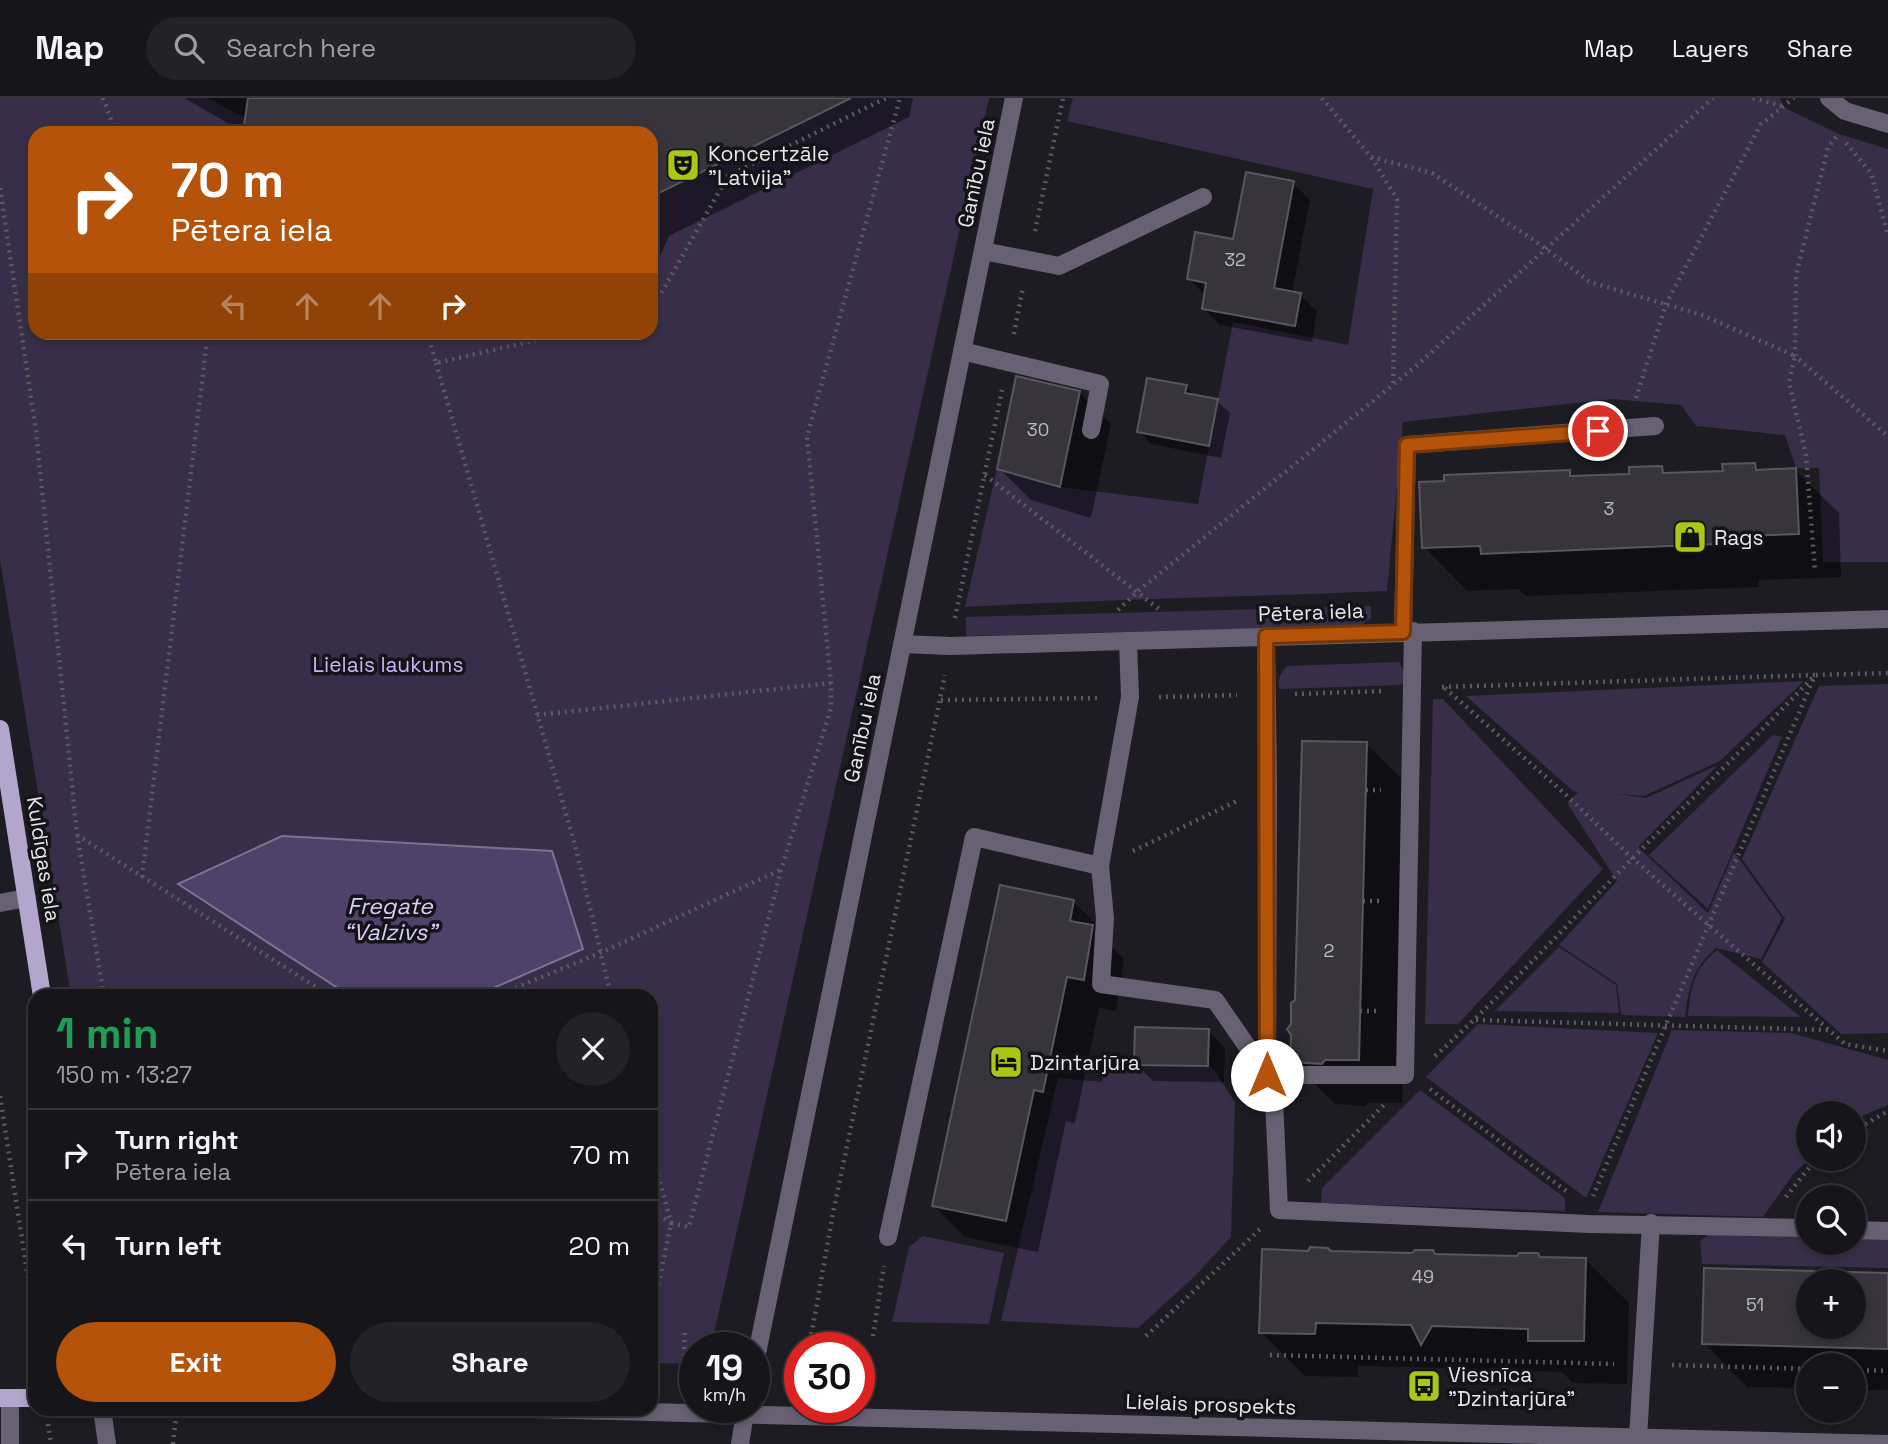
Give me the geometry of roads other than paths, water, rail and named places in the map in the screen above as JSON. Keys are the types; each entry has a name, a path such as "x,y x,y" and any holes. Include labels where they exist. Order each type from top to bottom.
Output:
{"main road":[{"name":"Kuldīgas iela","path":"0,729 41,989"},
{"path":"5,1398 28,1398"}],"street":[{"name":"Ganību iela","path":"761,1332 1014,98"},
{"path":"1829,98 1845,111 1888,124"},
{"path":"983,251 1059,266 1203,197"},
{"path":"962,351 1100,384 1091,430"},
{"path":"1267,1075 1405,1075 1412,690 1408,632 1407,445 1655,426"},
{"name":"Pētera iela","path":"902,644 950,646 1128,642 1888,619"},
{"path":"1266,636 1267,1075 1274,1099 1279,1210 1589,1216 1651,1223 1796,1228"},
{"path":"1128,642 1130,697 1100,866 1105,918 1101,984 1216,1000 1267,1075"},
{"path":"888,1237 974,837 1100,866"},
{"path":"0,903 27,898"},
{"path":"1638,1437 1651,1223"},
{"path":"1866,1230 1888,1231"},
{"path":"5,1398 10,1444"},
{"name":"Lielais prospekts","path":"658,1410 679,1410"},
{"name":"Lielais prospekts","path":"770,1412 1413,1438 1616,1440 1638,1437 1888,1444"},
{"path":"103,1416 107,1444"},
{"path":"740,1444 743,1423"}],"water":[{"name":"Fregate “Valzivs”","path":"282,836 552,851 583,949 491,989 339,989 178,884"}],"place":[{"name":"Koncertzāle \"Latvija\"","path":"683,165"},
{"name":"Rags","path":"1690,537"},
{"name":"Dzintarjūra","path":"1006,1062"},
{"name":"Viesnīca \"Dzintarjūra\"","path":"1424,1386"}],"park label":[{"name":"Lielais laukums","path":"388,664"}]}
